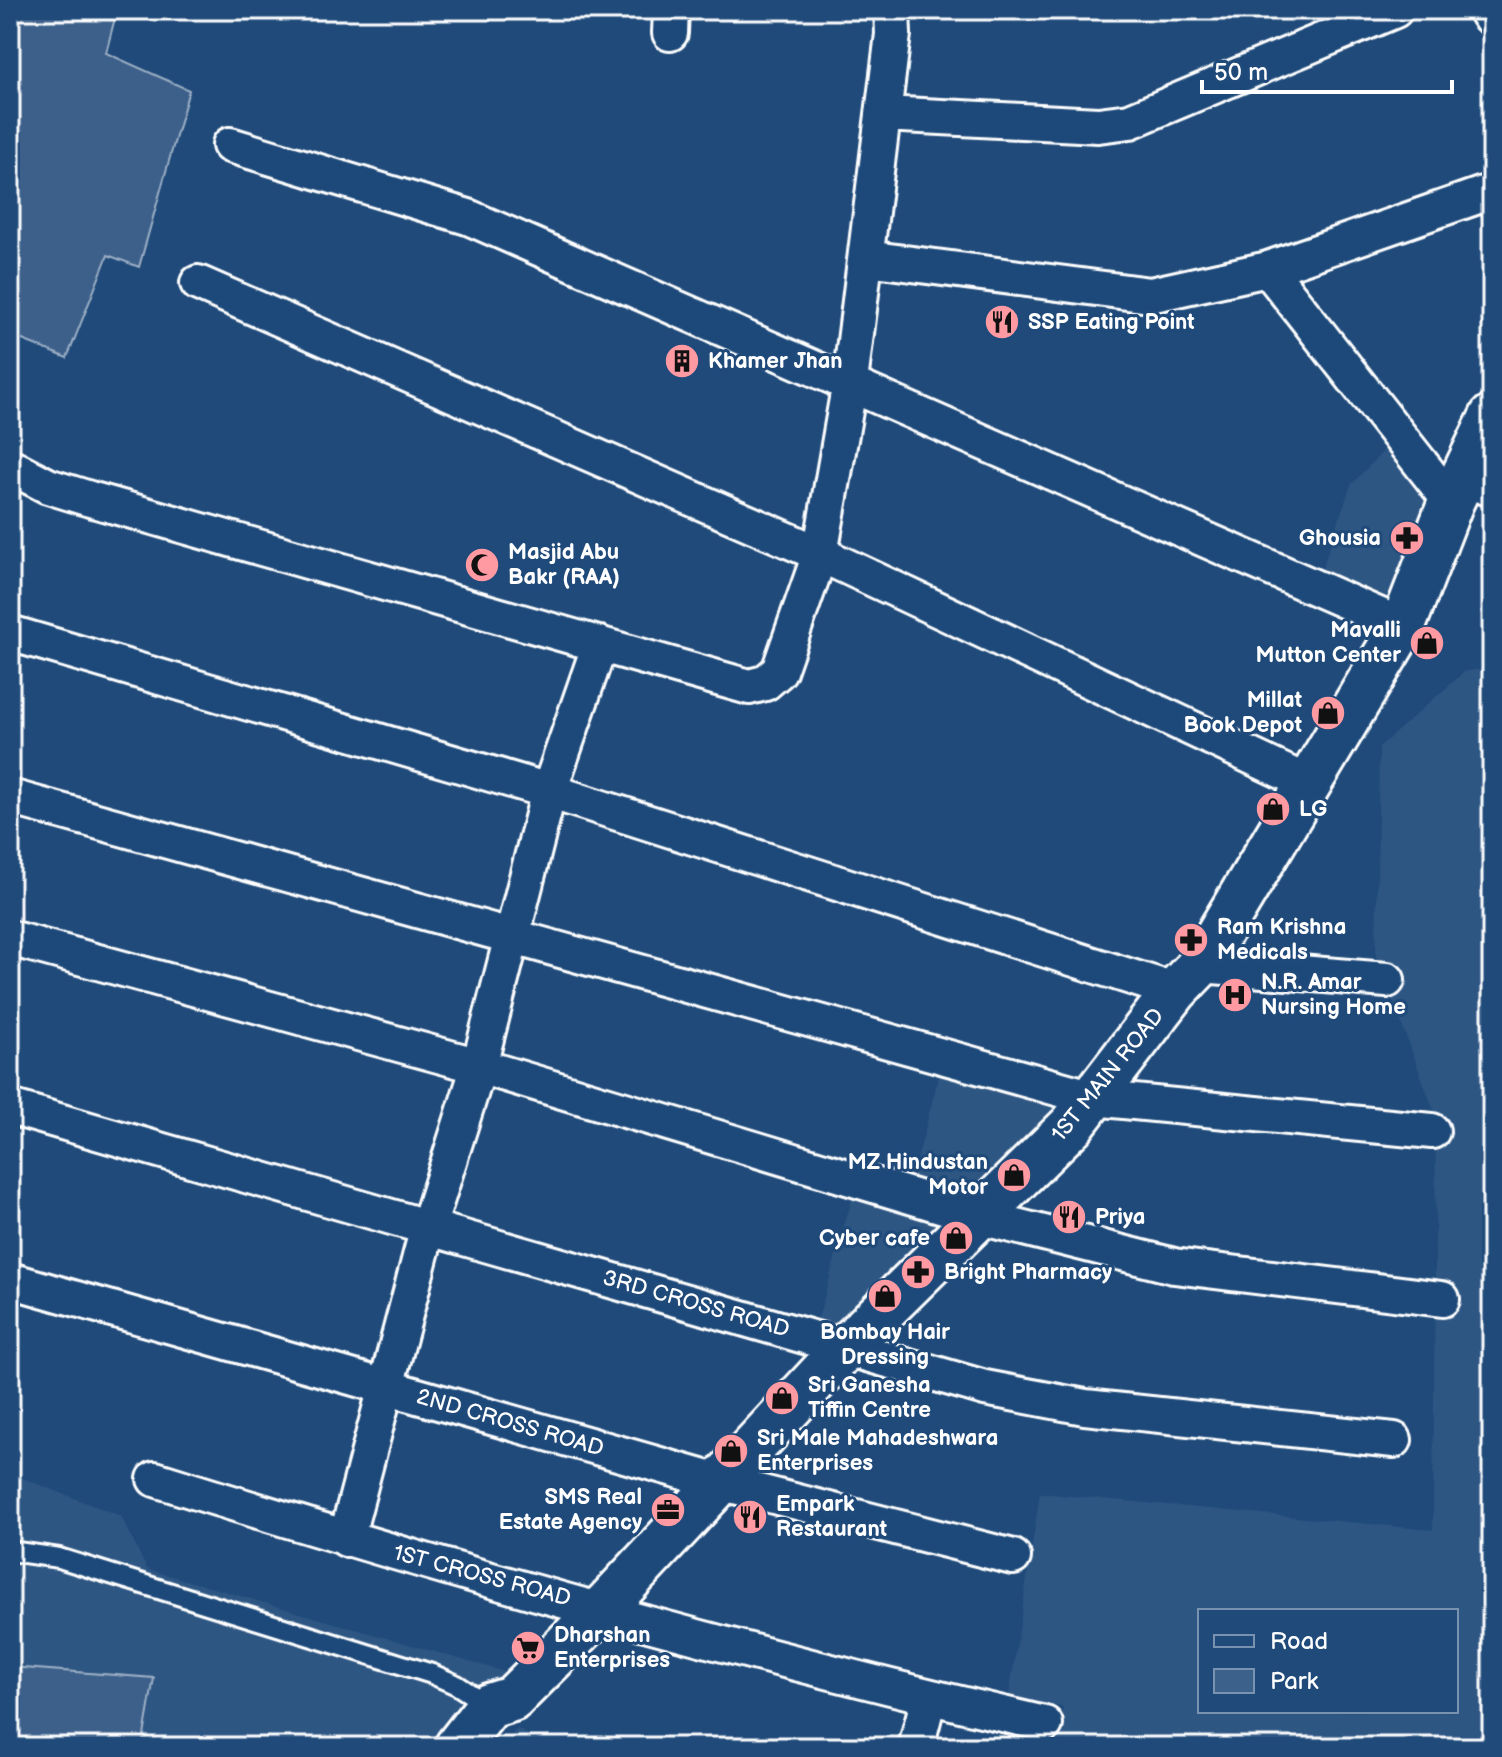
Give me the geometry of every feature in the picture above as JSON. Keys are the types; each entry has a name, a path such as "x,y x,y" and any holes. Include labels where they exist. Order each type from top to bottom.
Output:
{"street":[{"path":"10,466 48,486 90,499 749,687 765,683 779,671 820,554 850,382 883,114 892,10"},
{"path":"883,114 1098,125 1130,121 1395,10"},
{"path":"230,145 468,217 1403,626"},
{"path":"866,258 1150,295 1268,269 1492,191"},
{"path":"1268,269 1468,490"},
{"path":"198,283 820,554 1310,784"},
{"name":"1ST MAIN ROAD","path":"457,1747 496,1717 723,1483 846,1347 1072,1125 1187,978 1310,784 1403,626 1468,490 1492,417"},
{"path":"10,633 1187,978 1387,980"},
{"path":"346,1539 428,1227 479,1066 549,791 600,644"},
{"path":"10,797 1093,1098 1432,1131"},
{"path":"10,938 479,1066 980,1217 1174,1266 1442,1299"},
{"name":"3RD CROSS ROAD","path":"10,1107 985,1388 1085,1407 1394,1440"},
{"name":"2ND CROSS ROAD","path":"10,1280 723,1483 1013,1557"},
{"name":"1ST CROSS ROAD","path":"155,1479 346,1539 929,1697 1045,1724"},
{"path":"916,1747 929,1697"}],"lane":[{"path":"10,1551 59,1558 432,1674 457,1685 496,1717"}],"shaded area":[{"path":"1389,445 1443,505 1400,618 1319,577 1351,485"},
{"path":"1492,666 1492,1747 1058,1747 1063,1707 1009,1696 1040,1493 1433,1530 1436,1116 1376,956 1379,747 1464,672"},
{"path":"940,1071 1077,1108 978,1205 911,1184"},
{"path":"855,1188 963,1217 846,1332 816,1326"},
{"path":"10,1464 14,1475 121,1516 147,1569 505,1672 443,1747 10,1747"},
{"path":"517,1729 551,1747 501,1747"}],"green space":[{"path":"10,10 117,10 106,53 189,90 139,267 108,255 67,358 10,335"},
{"path":"10,1667 154,1678 142,1747 10,1747"}],"place":[{"name":"SSP Eating Point","path":"1002,322"},
{"name":"Khamer Jhan","path":"682,361"},
{"name":"Ghousia","path":"1407,538"},
{"name":"Masjid Abu Bakr (RAA)","path":"482,565"},
{"name":"Mavalli Mutton Center","path":"1427,643"},
{"name":"Millat Book Depot","path":"1328,713"},
{"name":"LG","path":"1273,809"},
{"name":"Ram Krishna Medicals","path":"1191,940"},
{"name":"N.R. Amar Nursing Home","path":"1235,995"},
{"name":"MZ Hindustan Motor","path":"1014,1175"},
{"name":"Priya","path":"1069,1217"},
{"name":"Cyber cafe","path":"956,1238"},
{"name":"Bright Pharmacy","path":"918,1272"},
{"name":"Bombay Hair Dressing","path":"885,1296"},
{"name":"Sri Ganesha Tiffin Centre","path":"782,1398"},
{"name":"Sri Male Mahadeshwara Enterprises","path":"731,1451"},
{"name":"SMS Real Estate Agency","path":"668,1510"},
{"name":"Empark Restaurant","path":"750,1517"},
{"name":"Dharshan Enterprises","path":"528,1648"}]}
